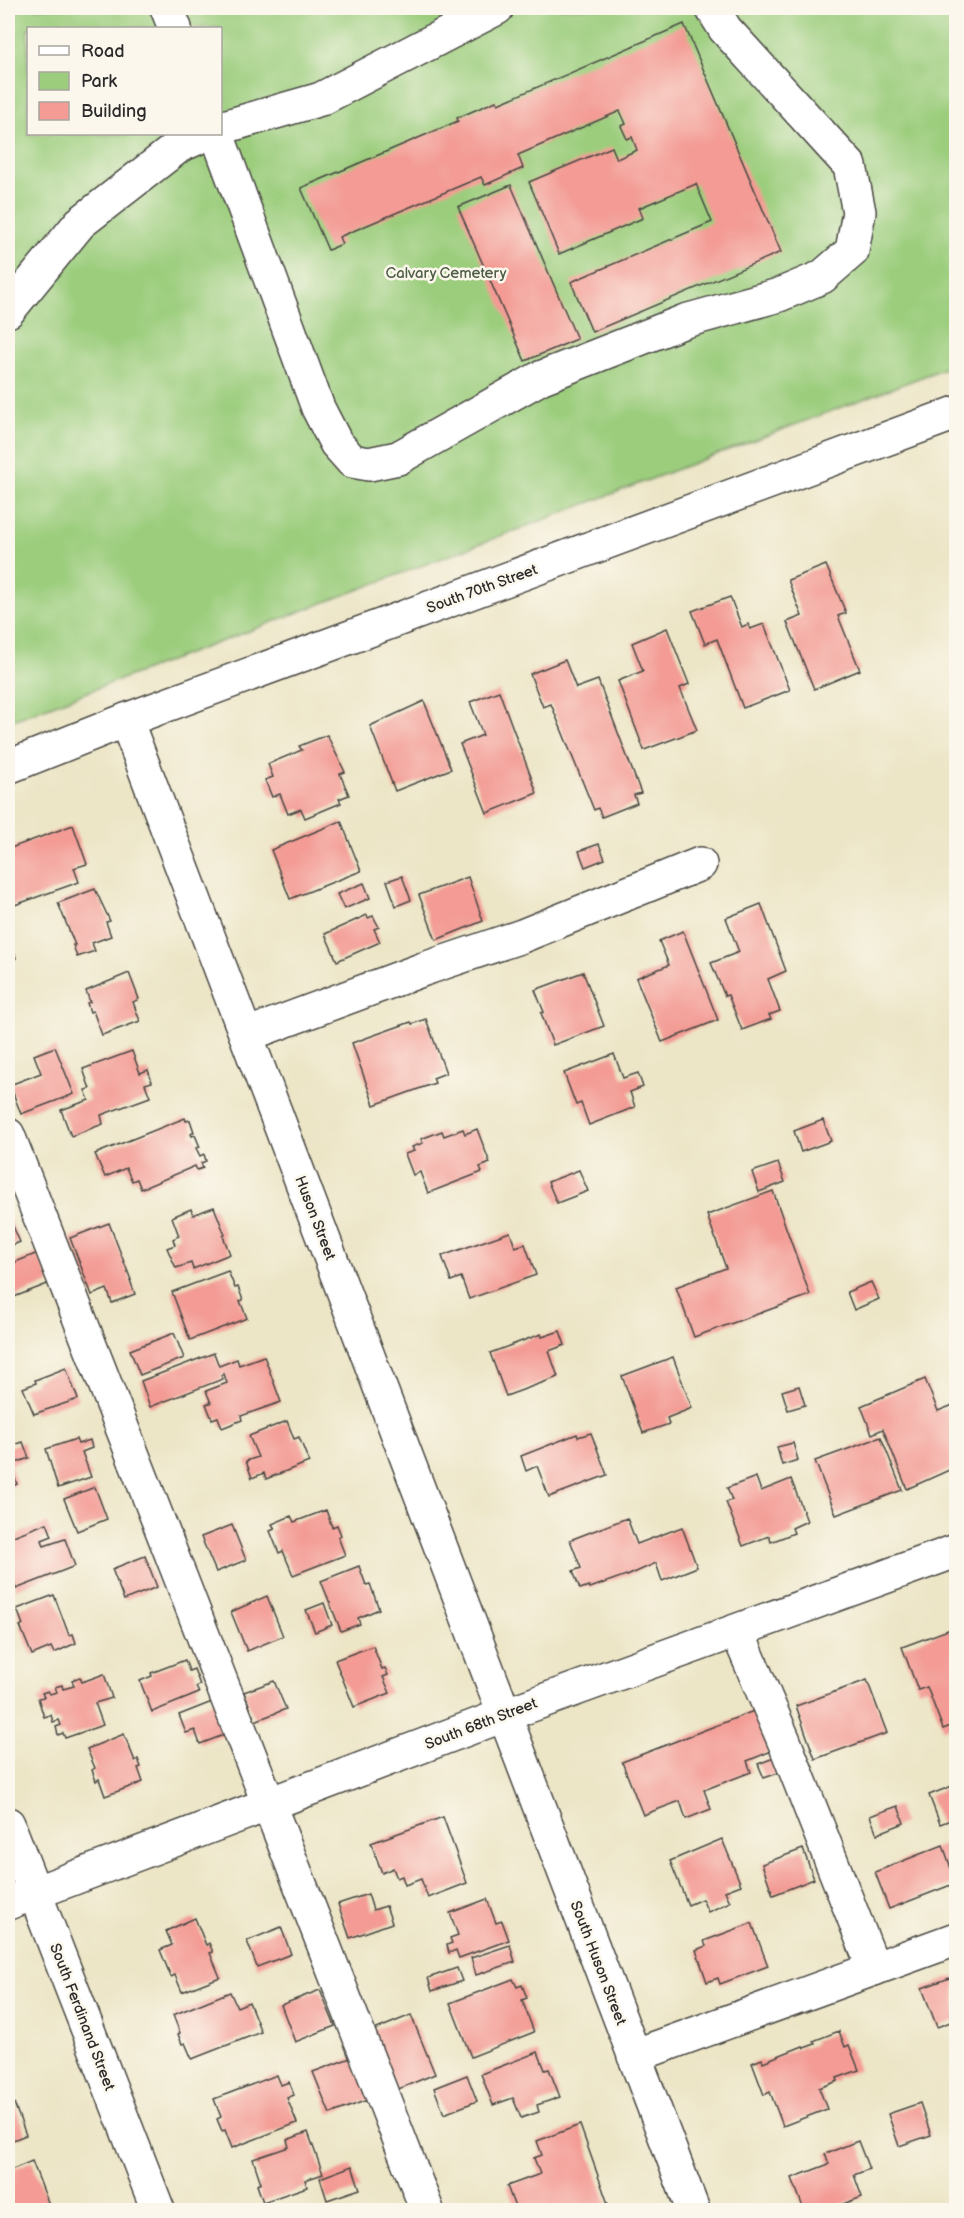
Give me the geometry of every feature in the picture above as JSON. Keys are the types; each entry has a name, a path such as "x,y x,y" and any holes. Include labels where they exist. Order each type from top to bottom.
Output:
{"street":[{"path":"167,8 175,27"},
{"path":"222,127 321,99 497,8"},
{"path":"218,135 318,408 336,443 352,460 369,464 398,458 540,378 685,321 779,295 822,278 852,251 859,212 850,166 725,29 712,8"},
{"path":"8,311 80,223 179,146 204,135"},
{"name":"South 70th Street","path":"8,767 126,720 957,413"},
{"name":"Huson Street","path":"126,720 504,1715"},
{"path":"246,1035 424,969 522,936 700,864"},
{"path":"8,1136 427,2211"},
{"name":"South 68th Street","path":"21,1898 504,1715 957,1551"},
{"path":"737,1631 784,1741 874,1969"},
{"name":"South Huson Street","path":"504,1715 693,2211"},
{"name":"South Ferdinand Street","path":"8,1824 21,1898 158,2211"},
{"path":"634,2056 957,1939"}],"green space":[{"name":"Calvary Cemetery","path":"8,8 956,8 956,364 8,722"}],"building":[{"path":"684,24 781,252 592,332 571,282 712,222 696,184 639,208 643,218 559,254 529,182 612,147 617,159 637,150 632,137 627,139 621,126 626,124 620,111 518,155 523,168 485,185 481,177 339,237 342,244 328,250 301,188 458,121 457,118 496,101 498,104"},
{"path":"511,185 577,339 525,361 458,207"},
{"path":"826,565 846,613 838,616 860,670 814,689 787,622 802,616 788,580"},
{"path":"730,597 742,627 748,624 750,629 764,624 790,690 743,708 717,639 705,644 692,611"},
{"path":"667,628 689,684 680,688 697,730 644,750 618,681 643,671 632,643"},
{"path":"565,660 576,688 598,680 641,793 634,795 637,803 602,817 598,808 594,810 551,704 543,707 530,674"},
{"path":"499,691 537,793 487,813 460,744 483,735 470,702"},
{"path":"424,701 451,769 395,791 370,726"},
{"path":"327,735 345,772 340,774 349,795 339,799 341,803 305,818 301,809 288,814 280,794 272,797 265,780 273,777 268,764 302,750 299,746"},
{"path":"341,821 361,871 290,899 271,850"},
{"path":"73,825 87,864 74,868 79,882 12,906 8,895 8,849"},
{"path":"599,844 605,859 585,867 579,851"},
{"path":"402,876 411,900 396,906 387,881"},
{"path":"468,877 483,921 436,940 419,895"},
{"path":"364,883 370,898 344,909 337,894"},
{"path":"95,889 110,921 106,922 111,936 92,943 95,951 77,957 73,945 75,945 58,903"},
{"path":"761,904 786,971 768,979 780,1011 769,1015 771,1019 742,1030 728,995 725,996 711,963 739,952 726,918"},
{"path":"367,915 368,918 373,916 379,927 374,929 380,942 337,961 325,934"},
{"path":"683,931 718,1020 662,1042 636,978 669,965 659,941"},
{"path":"8,935 16,958 8,961"},
{"path":"583,972 604,1026 553,1045 535,990"},
{"path":"129,973 139,999 133,1002 140,1021 102,1035 93,1011 90,1012 87,1003 90,1002 86,991"},
{"path":"426,1019 446,1073 433,1078 435,1083 374,1105 352,1043"},
{"path":"55,1047 74,1094 21,1114 10,1085 41,1073 34,1055"},
{"path":"132,1051 140,1073 148,1070 152,1082 145,1084 150,1097 101,1115 103,1124 71,1136 61,1110 89,1100 85,1090 90,1089 83,1069"},
{"path":"614,1054 623,1078 638,1073 643,1087 630,1092 635,1107 589,1125 581,1103 576,1105 564,1073"},
{"path":"185,1118 186,1121 190,1120 194,1132 191,1134 195,1135 200,1147 196,1148 200,1156 204,1154 206,1161 201,1163 203,1168 197,1170 195,1166 141,1189 137,1179 132,1181 126,1168 105,1177 95,1154"},
{"path":"823,1120 831,1141 801,1152 794,1131"},
{"path":"463,1129 465,1134 477,1129 490,1163 480,1167 482,1172 428,1193 420,1172 413,1175 405,1154 414,1151 412,1147 423,1143 421,1139 442,1131 444,1136"},
{"path":"778,1163 785,1182 759,1192 752,1172"},
{"path":"579,1170 588,1191 557,1203 548,1182"},
{"path":"773,1191 810,1295 694,1337 676,1287 726,1268 707,1215"},
{"path":"214,1207 230,1254 193,1269 191,1263 176,1268 167,1248 175,1245 173,1239 179,1236 172,1217 191,1209 193,1215"},
{"path":"8,1218 20,1242 8,1247"},
{"path":"109,1223 135,1294 112,1303 107,1289 92,1295 70,1238"},
{"path":"510,1232 515,1247 525,1244 536,1275 469,1299 461,1277 451,1281 442,1256"},
{"path":"38,1253 50,1283 14,1297 10,1288 8,1289 8,1265"},
{"path":"228,1271 235,1288 238,1287 243,1300 240,1301 247,1318 190,1340 172,1292"},
{"path":"871,1282 879,1299 854,1310 847,1292"},
{"path":"560,1331 565,1345 549,1351 558,1377 506,1396 490,1353 541,1334 542,1337"},
{"path":"174,1333 184,1358 140,1375 130,1350"},
{"path":"214,1353 219,1366 237,1359 239,1365 264,1356 281,1402 241,1416 242,1420 222,1428 218,1417 212,1419 206,1404 211,1403 206,1391 227,1383 224,1374 221,1376 223,1379 150,1407 141,1381"},
{"path":"673,1357 692,1408 667,1418 669,1424 643,1433 622,1376"},
{"path":"66,1368 78,1399 34,1414 23,1388 36,1383 35,1380"},
{"path":"925,1379 938,1411 953,1405 956,1413 956,1467 907,1489 883,1429 872,1434 861,1406"},
{"path":"799,1386 805,1405 788,1410 782,1391"},
{"path":"287,1421 294,1439 299,1437 309,1462 266,1479 264,1473 252,1478 246,1461 258,1457 249,1436"},
{"path":"591,1433 607,1475 549,1497 537,1466 526,1471 521,1456 577,1434 578,1437"},
{"path":"881,1437 902,1490 836,1515 815,1461"},
{"path":"76,1439 78,1444 90,1440 92,1448 82,1452 91,1477 58,1488 46,1449"},
{"path":"23,1442 29,1458 10,1465 17,1484 8,1488 8,1447"},
{"path":"793,1443 798,1460 782,1465 777,1447"},
{"path":"756,1477 761,1491 791,1479 807,1521 792,1528 794,1533 771,1542 769,1536 743,1546 726,1502 732,1500 727,1488"},
{"path":"95,1487 107,1519 77,1531 64,1499"},
{"path":"326,1510 332,1527 337,1525 341,1535 338,1537 345,1555 293,1575 283,1551 279,1553 270,1531 275,1529 272,1524 291,1516 294,1522"},
{"path":"627,1518 637,1544 682,1527 697,1567 662,1581 656,1563 627,1576 580,1589 573,1571 581,1568 570,1540"},
{"path":"47,1523 52,1536 42,1540 44,1546 65,1539 75,1566 16,1589 8,1566 8,1538"},
{"path":"232,1525 246,1560 216,1572 201,1537"},
{"path":"145,1556 157,1587 124,1600 112,1569"},
{"path":"359,1566 366,1585 370,1584 379,1609 358,1618 360,1624 341,1631 321,1581"},
{"path":"54,1595 69,1635 73,1634 76,1643 54,1653 51,1647 32,1655 20,1626 23,1625 17,1609"},
{"path":"267,1596 283,1636 247,1651 231,1612"},
{"path":"324,1603 332,1625 315,1632 306,1610"},
{"path":"956,1627 956,1724 943,1729 927,1687 918,1690 902,1647"},
{"path":"373,1646 382,1669 385,1668 388,1675 383,1677 390,1693 354,1707 335,1660"},
{"path":"185,1660 189,1671 194,1669 200,1685 196,1687 199,1693 152,1712 140,1681 152,1676 151,1673"},
{"path":"104,1674 112,1698 95,1703 103,1725 65,1738 63,1733 58,1735 56,1727 61,1725 59,1720 53,1722 51,1715 44,1717 38,1698 44,1697 42,1693 48,1691 50,1694 57,1692 55,1687 62,1685 63,1689 74,1686 72,1680 80,1677 82,1682"},
{"path":"867,1680 887,1733 815,1759 796,1706"},
{"path":"274,1681 286,1709 255,1721 244,1692"},
{"path":"217,1700 229,1733 200,1744 195,1730 186,1733 179,1715"},
{"path":"764,1707 779,1748 747,1761 751,1772 704,1790 711,1809 686,1819 680,1801 643,1815 622,1762"},
{"path":"124,1734 135,1761 138,1759 141,1767 138,1768 143,1782 105,1796 99,1779 96,1781 92,1770 95,1768 87,1749"},
{"path":"779,1756 784,1771 764,1778 758,1764"},
{"path":"952,1786 956,1799 956,1818 940,1824 929,1795"},
{"path":"898,1806 904,1823 877,1834 870,1816"},
{"path":"443,1817 467,1883 428,1898 421,1879 405,1885 402,1876 397,1878 393,1868 382,1873 371,1843"},
{"path":"722,1839 741,1885 725,1891 730,1902 708,1912 702,1899 688,1905 670,1861"},
{"path":"943,1845 956,1883 889,1909 875,1872"},
{"path":"803,1849 814,1879 773,1895 762,1864"},
{"path":"368,1894 373,1910 386,1906 392,1923 350,1938 338,1904"},
{"path":"487,1899 496,1923 502,1921 509,1940 459,1958 456,1950 449,1953 447,1945 452,1943 450,1938 458,1935 450,1913"},
{"path":"195,1918 206,1945 209,1943 213,1952 210,1953 220,1977 182,1992 175,1975 171,1977 160,1950 172,1945 166,1931"},
{"path":"752,1923 768,1966 720,1984 718,1978 707,1982 696,1950 706,1946 704,1941"},
{"path":"281,1927 291,1954 257,1967 247,1941"},
{"path":"510,1945 515,1962 476,1975 471,1958"},
{"path":"457,1968 462,1981 432,1991 428,1978"},
{"path":"955,1976 956,2020 937,2027 922,1988"},
{"path":"513,1979 517,1987 522,1985 527,1998 522,2000 534,2032 471,2057 450,2003"},
{"path":"320,1990 335,2026 295,2042 281,2005"},
{"path":"230,1992 237,2007 249,2002 261,2032 192,2059 185,2043 182,2044 173,2015"},
{"path":"411,2015 435,2074 396,2090 372,2031"},
{"path":"839,2031 845,2047 849,2045 859,2070 819,2088 827,2109 783,2126 770,2092 764,2095 752,2063 762,2059 763,2062 803,2046 804,2048 815,2044 813,2041"},
{"path":"538,2052 545,2070 549,2069 560,2097 537,2105 539,2112 521,2118 513,2098 493,2105 481,2074"},
{"path":"353,2057 370,2099 330,2114 313,2072"},
{"path":"277,2075 281,2085 289,2082 294,2095 287,2098 297,2123 232,2148 225,2130 222,2131 217,2119 221,2117 214,2099"},
{"path":"467,2075 477,2101 444,2114 434,2088"},
{"path":"8,2087 26,2135 8,2142"},
{"path":"920,2103 931,2135 899,2146 888,2114"},
{"path":"580,2125 608,2204 590,2210 516,2210 507,2186 540,2174 534,2158 542,2155 537,2141"},
{"path":"308,2132 323,2174 305,2180 307,2187 263,2202 257,2185 261,2183 253,2159 289,2147 287,2140"},
{"path":"858,2141 869,2169 854,2175 862,2197 827,2210 804,2210 792,2178 829,2164 825,2154"},
{"path":"32,2161 51,2210 8,2210 8,2171"},
{"path":"352,2166 360,2189 327,2200 320,2178"}]}
